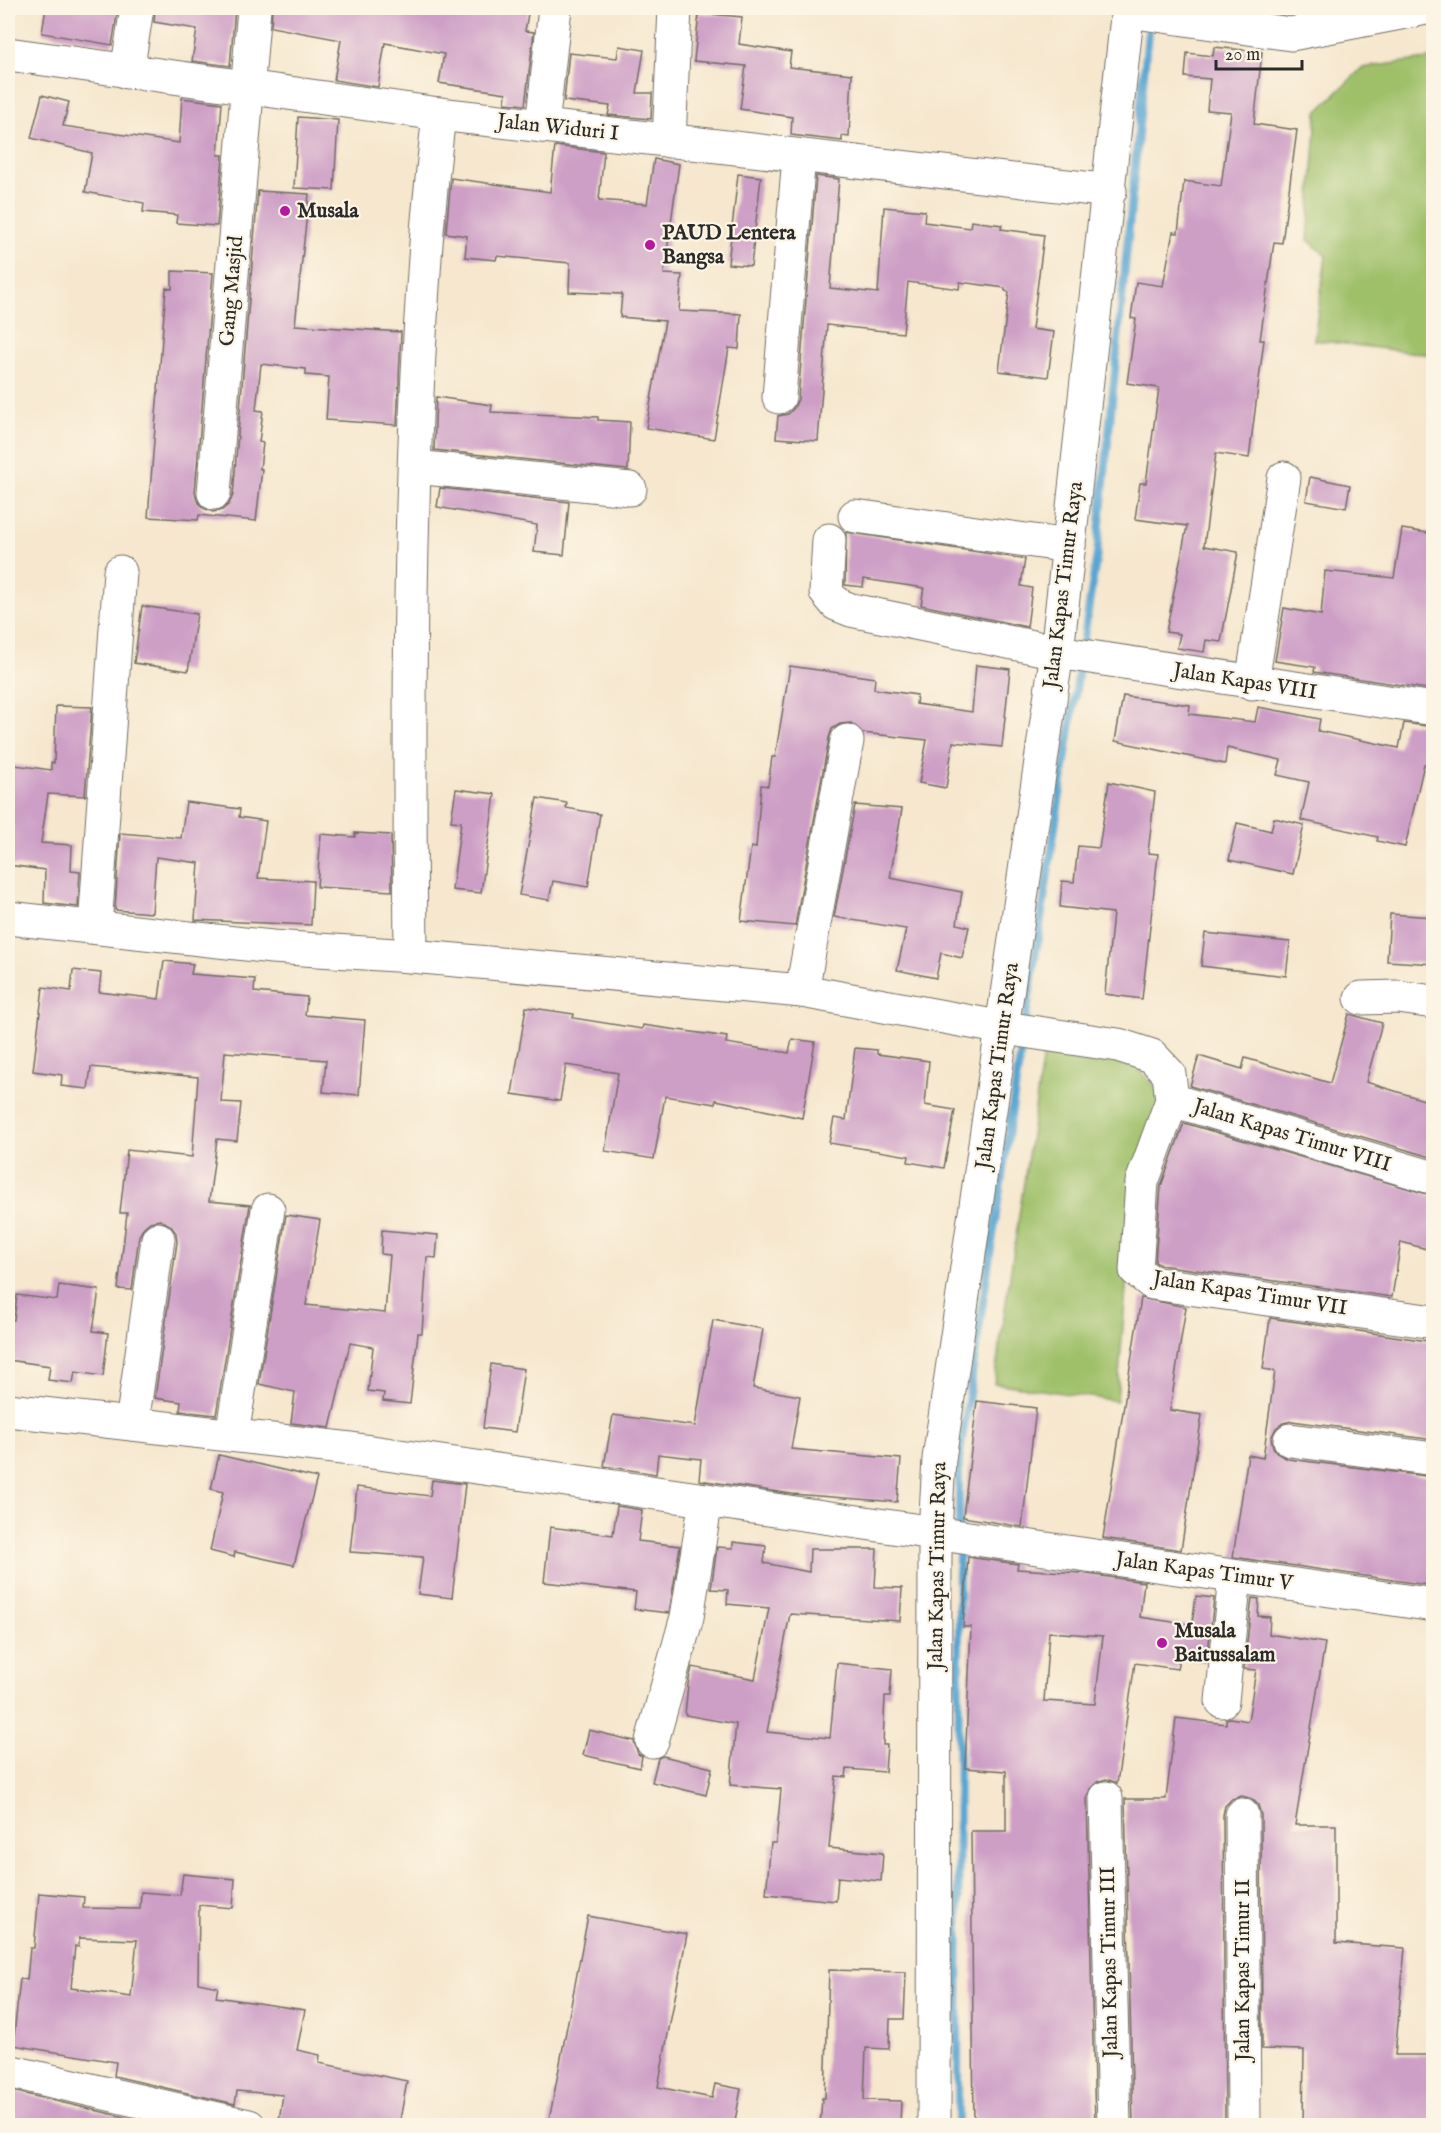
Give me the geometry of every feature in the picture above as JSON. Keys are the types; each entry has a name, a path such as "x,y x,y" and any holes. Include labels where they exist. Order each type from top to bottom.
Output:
{"street":[{"path":"127,72 137,8"},
{"name":"Gang Masjid","path":"214,494 254,8"},
{"path":"542,126 555,8"},
{"path":"669,141 675,8"},
{"path":"1128,9 1292,34 1426,8"},
{"name":"Jalan Kapas Timur Raya","path":"934,2126 939,1459 1006,1028 1060,653 1069,546 1110,191 1128,9"},
{"name":"Jalan Widuri I","path":"8,54 439,114 1110,191"},
{"path":"411,956 409,704 415,467 425,258 439,114"},
{"path":"779,397 799,156"},
{"path":"415,467 630,489"},
{"path":"1252,683 1284,478"},
{"path":"855,516 1069,546"},
{"name":"Jalan Kapas VIII","path":"829,540 826,592 836,604 852,610 1060,653 1434,709"},
{"path":"95,927 120,572"},
{"path":"802,991 847,741"},
{"name":"Jalan Kapas Timur VIII","path":"8,918 273,946 802,991 1006,1028 1118,1045 1152,1056 1169,1074 1172,1100 1434,1178"},
{"path":"1361,998 1398,997 1434,1002"},
{"name":"Jalan Kapas Timur VII","path":"1172,1100 1142,1182 1136,1270 1152,1282 1434,1322"},
{"path":"232,1435 268,1210"},
{"path":"132,1424 158,1239"},
{"name":"Jalan Kapas Timur V","path":"8,1410 351,1449 1434,1605"},
{"path":"1290,1440 1434,1459"},
{"path":"652,1741 687,1617 706,1500"},
{"path":"1222,1701 1235,1577"},
{"name":"Jalan Kapas Timur III","path":"1106,1798 1114,2126"},
{"name":"Jalan Kapas Timur II","path":"1242,1815 1244,2126"},
{"path":"8,2071 249,2126"}],"green space":[{"path":"1433,58 1433,355 1314,340 1326,256 1308,240 1317,112 1362,68"},
{"path":"1044,1048 1135,1064 1163,1096 1135,1175 1117,1401 994,1383"}],"building":[{"path":"46,8 118,8 112,45 42,33"},
{"path":"155,8 235,8 230,66 192,61 197,29 154,22"},
{"path":"272,8 529,8 525,31 534,32 525,105 505,103 506,93 439,83 444,54 385,43 378,87 334,80 341,40 271,27"},
{"path":"699,13 742,17 739,44 791,52 789,67 852,74 849,137 842,136 842,141 791,135 792,117 740,109 746,66 694,61"},
{"path":"619,46 644,50 637,93 652,93 651,119 608,115 610,106 564,101 569,53 617,58"},
{"path":"1214,47 1262,52 1254,124 1297,130 1282,243 1274,242 1260,340 1264,340 1249,458 1216,453 1204,546 1238,552 1221,642 1206,640 1204,652 1177,648 1180,634 1166,632 1187,526 1135,519 1140,483 1146,483 1159,388 1127,383 1136,319 1131,318 1136,282 1163,286 1173,232 1178,233 1184,181 1221,186 1231,112 1207,110 1210,79 1185,77 1187,53 1213,56"},
{"path":"42,95 69,102 63,126 179,143 182,98 222,103 218,155 223,155 217,226 176,223 177,215 143,212 144,203 85,192 92,153 31,138"},
{"path":"298,117 338,120 334,190 294,188"},
{"path":"555,146 604,152 599,200 647,204 654,159 679,164 664,274 682,275 679,311 741,314 739,349 729,348 714,439 646,428 665,321 620,317 622,294 569,292 570,263 497,256 496,260 465,257 467,236 446,233 451,178 550,192"},
{"path":"738,174 761,177 751,266 728,264"},
{"path":"816,176 839,179 830,288 878,293 884,207 925,211 924,222 970,228 971,221 1002,225 1001,229 1044,235 1032,329 1054,332 1048,377 999,371 1009,292 1005,291 1005,288 960,282 959,289 908,282 903,333 827,325 818,441 776,438 778,416 788,414 798,399"},
{"path":"258,191 309,194 295,325 401,332 397,425 326,420 329,377 306,375 306,369 261,364 256,410 263,411 259,442 263,443 256,521 199,515 198,520 148,517 166,288 172,289 172,271 213,273 195,492 203,508 213,512 222,510 229,504 233,495"},
{"path":"436,397 492,405 491,412 598,417 598,420 630,422 628,470 434,450"},
{"path":"1310,477 1350,485 1346,508 1306,501"},
{"path":"440,488 569,502 564,555 534,552 537,525 437,507"},
{"path":"1402,529 1434,534 1434,690 1314,672 1315,667 1275,661 1284,608 1321,615 1325,571 1394,578"},
{"path":"846,532 1025,559 1021,586 1032,588 1027,627 921,605 924,588 864,579 863,587 845,585"},
{"path":"142,606 197,614 188,671 134,663"},
{"path":"976,665 1010,669 1002,747 953,742 946,788 919,783 927,740 863,733 851,723 840,724 832,729 795,926 741,921 751,847 756,848 761,785 768,786 790,666 875,678 874,689 917,695 916,704 972,712"},
{"path":"1123,696 1190,705 1189,714 1255,722 1258,707 1291,713 1320,719 1318,731 1399,748 1404,723 1434,727 1434,765 1424,764 1405,847 1377,841 1378,837 1301,820 1309,782 1277,775 1281,760 1227,748 1225,764 1115,741"},
{"path":"56,706 92,707 85,796 48,794 41,843 72,845 71,871 80,872 78,907 44,903 45,870 8,865 8,764 51,770 51,763 54,763"},
{"path":"1109,782 1155,792 1148,853 1158,854 1142,999 1105,994 1113,913 1060,907 1062,881 1074,882 1078,846 1099,848"},
{"path":"456,789 495,794 481,893 452,890 461,822 451,821"},
{"path":"537,798 567,803 566,808 600,814 588,887 553,881 549,900 519,895"},
{"path":"186,802 240,809 239,817 266,821 258,878 313,881 311,925 195,920 199,863 156,857 152,913 115,910 120,833 181,838"},
{"path":"855,805 902,809 890,878 962,892 957,924 969,927 962,958 941,953 936,978 897,970 906,929 834,917"},
{"path":"1274,818 1304,825 1293,874 1229,860 1237,823 1271,831"},
{"path":"355,833 391,835 392,891 317,887 321,834 355,837"},
{"path":"1390,914 1434,917 1434,964 1387,961"},
{"path":"1205,933 1290,942 1286,976 1201,966"},
{"path":"164,961 193,964 191,974 255,979 254,992 307,997 305,1015 365,1020 359,1095 323,1092 326,1060 225,1052 221,1102 241,1103 237,1141 217,1139 209,1201 250,1205 216,1415 180,1411 181,1402 155,1398 177,1242 176,1233 170,1225 160,1220 150,1222 144,1227 139,1236 132,1290 118,1289 127,1213 120,1213 127,1150 192,1157 198,1077 91,1067 88,1089 61,1086 62,1075 33,1071 43,987 71,991 73,970 101,973 99,992 159,999"},
{"path":"526,1007 574,1014 573,1018 642,1029 643,1025 727,1037 726,1043 789,1053 792,1039 815,1042 802,1118 716,1100 715,1104 665,1096 654,1159 605,1151 618,1073 566,1065 560,1101 512,1094"},
{"path":"1349,1014 1382,1023 1366,1082 1434,1103 1434,1158 1190,1086 1199,1056 1242,1069 1245,1058 1330,1083"},
{"path":"855,1048 877,1050 877,1054 929,1061 925,1105 955,1110 944,1168 908,1162 909,1156 829,1143 834,1118 846,1120"},
{"path":"1184,1123 1434,1196 1434,1251 1401,1242 1392,1297 1160,1265 1155,1262 1161,1186"},
{"path":"286,1215 320,1220 306,1305 385,1313 390,1255 381,1254 382,1230 438,1235 436,1258 427,1257 422,1333 418,1333 410,1404 383,1401 384,1393 368,1391 373,1347 350,1343 330,1428 291,1423 295,1392 259,1384"},
{"path":"59,1285 99,1290 93,1331 108,1333 103,1376 75,1372 73,1383 48,1380 50,1366 8,1360 8,1319 14,1320 17,1295 57,1300"},
{"path":"1141,1298 1186,1307 1170,1410 1202,1415 1181,1550 1103,1538"},
{"path":"1270,1318 1434,1342 1434,1440 1292,1421 1276,1428 1271,1438 1278,1454 1288,1459 1434,1477 1434,1586 1233,1557 1248,1455 1263,1458 1275,1371 1263,1369"},
{"path":"713,1320 763,1329 753,1388 800,1396 791,1449 901,1459 897,1502 792,1494 699,1480 701,1459 658,1454 656,1474 604,1466 613,1415 695,1426"},
{"path":"491,1364 524,1369 515,1432 483,1428"},
{"path":"977,1401 1036,1408 1022,1527 963,1517"},
{"path":"219,1455 317,1478 294,1565 235,1552 234,1557 210,1551 223,1492 211,1489"},
{"path":"432,1480 465,1484 452,1598 418,1594 423,1557 350,1552 357,1487 430,1496"},
{"path":"617,1506 642,1510 638,1541 680,1546 669,1613 634,1609 636,1592 544,1582 550,1527 613,1535"},
{"path":"733,1542 766,1546 764,1563 809,1572 810,1549 877,1549 875,1587 902,1588 900,1621 790,1614 767,1732 830,1738 837,1663 892,1669 890,1696 885,1696 883,1745 887,1745 885,1772 847,1769 846,1777 836,1776 829,1848 883,1853 881,1881 838,1877 836,1901 766,1894 771,1843 776,1843 781,1789 730,1785 736,1724 685,1715 692,1667 755,1679 769,1608 727,1604 728,1590 711,1589 717,1547 733,1548"},
{"path":"968,1557 1018,1564 1017,1569 1081,1573 1144,1582 1140,1617 1192,1625 1196,1596 1214,1598 1207,1662 1179,1658 1177,1669 1135,1663 1117,1783 1106,1779 1097,1782 1090,1789 1087,1798 1095,2126 974,2126 971,1831 1006,1831 1006,1771 965,1768 971,1627 963,1627","holes":["1049,1632 1103,1636 1095,1704 1044,1701"]},
{"path":"1252,1598 1259,1599 1258,1616 1270,1617 1269,1634 1325,1643 1295,1825 1336,1825 1336,1943 1405,1948 1395,2055 1434,2055 1434,2126 1303,2126 1304,2050 1262,2049 1261,1815 1258,1805 1252,1799 1242,1796 1232,1799 1225,1806 1223,1815 1225,2126 1133,2126 1125,1799 1166,1799 1176,1718 1226,1724 1226,1719 1230,1718 1248,1721 1256,1670 1244,1669"},
{"path":"589,1730 634,1741 638,1754 642,1756 640,1768 583,1755"},
{"path":"663,1756 712,1768 706,1795 652,1782 658,1758"},
{"path":"183,1874 235,1879 233,1908 199,1905 198,1983 218,1987 216,1997 305,2010 297,2050 320,2055 319,2063 407,2081 399,2126 278,2126 283,2095 237,2091 235,2104 114,2076 116,2062 13,2045 20,1979 27,1980 30,1948 34,1948 39,1893 84,1897 83,1908 140,1909 141,1892 180,1895","holes":["79,1938 137,1940 131,1997 71,1988 75,1946 79,1947"]},
{"path":"588,1916 687,1934 658,2087 712,2098 715,2084 741,2089 734,2126 548,2126"},
{"path":"829,1970 906,1972 904,2019 890,2019 889,2049 866,2048 864,2100 901,2101 900,2126 820,2126 822,2098 825,2098"},
{"path":"8,2090 163,2126 8,2126"}],"waterway":[{"path":"1082,650 1097,554 1148,33"},
{"path":"1025,1024 1080,663"},
{"path":"959,1529 959,1460 1023,1037"},
{"path":"958,2126 959,1542"}],"place":[{"name":"Musala","path":"285,211"},
{"name":"PAUD Lentera Bangsa","path":"650,245"},
{"name":"Musala Baitussalam","path":"1162,1643"}]}
